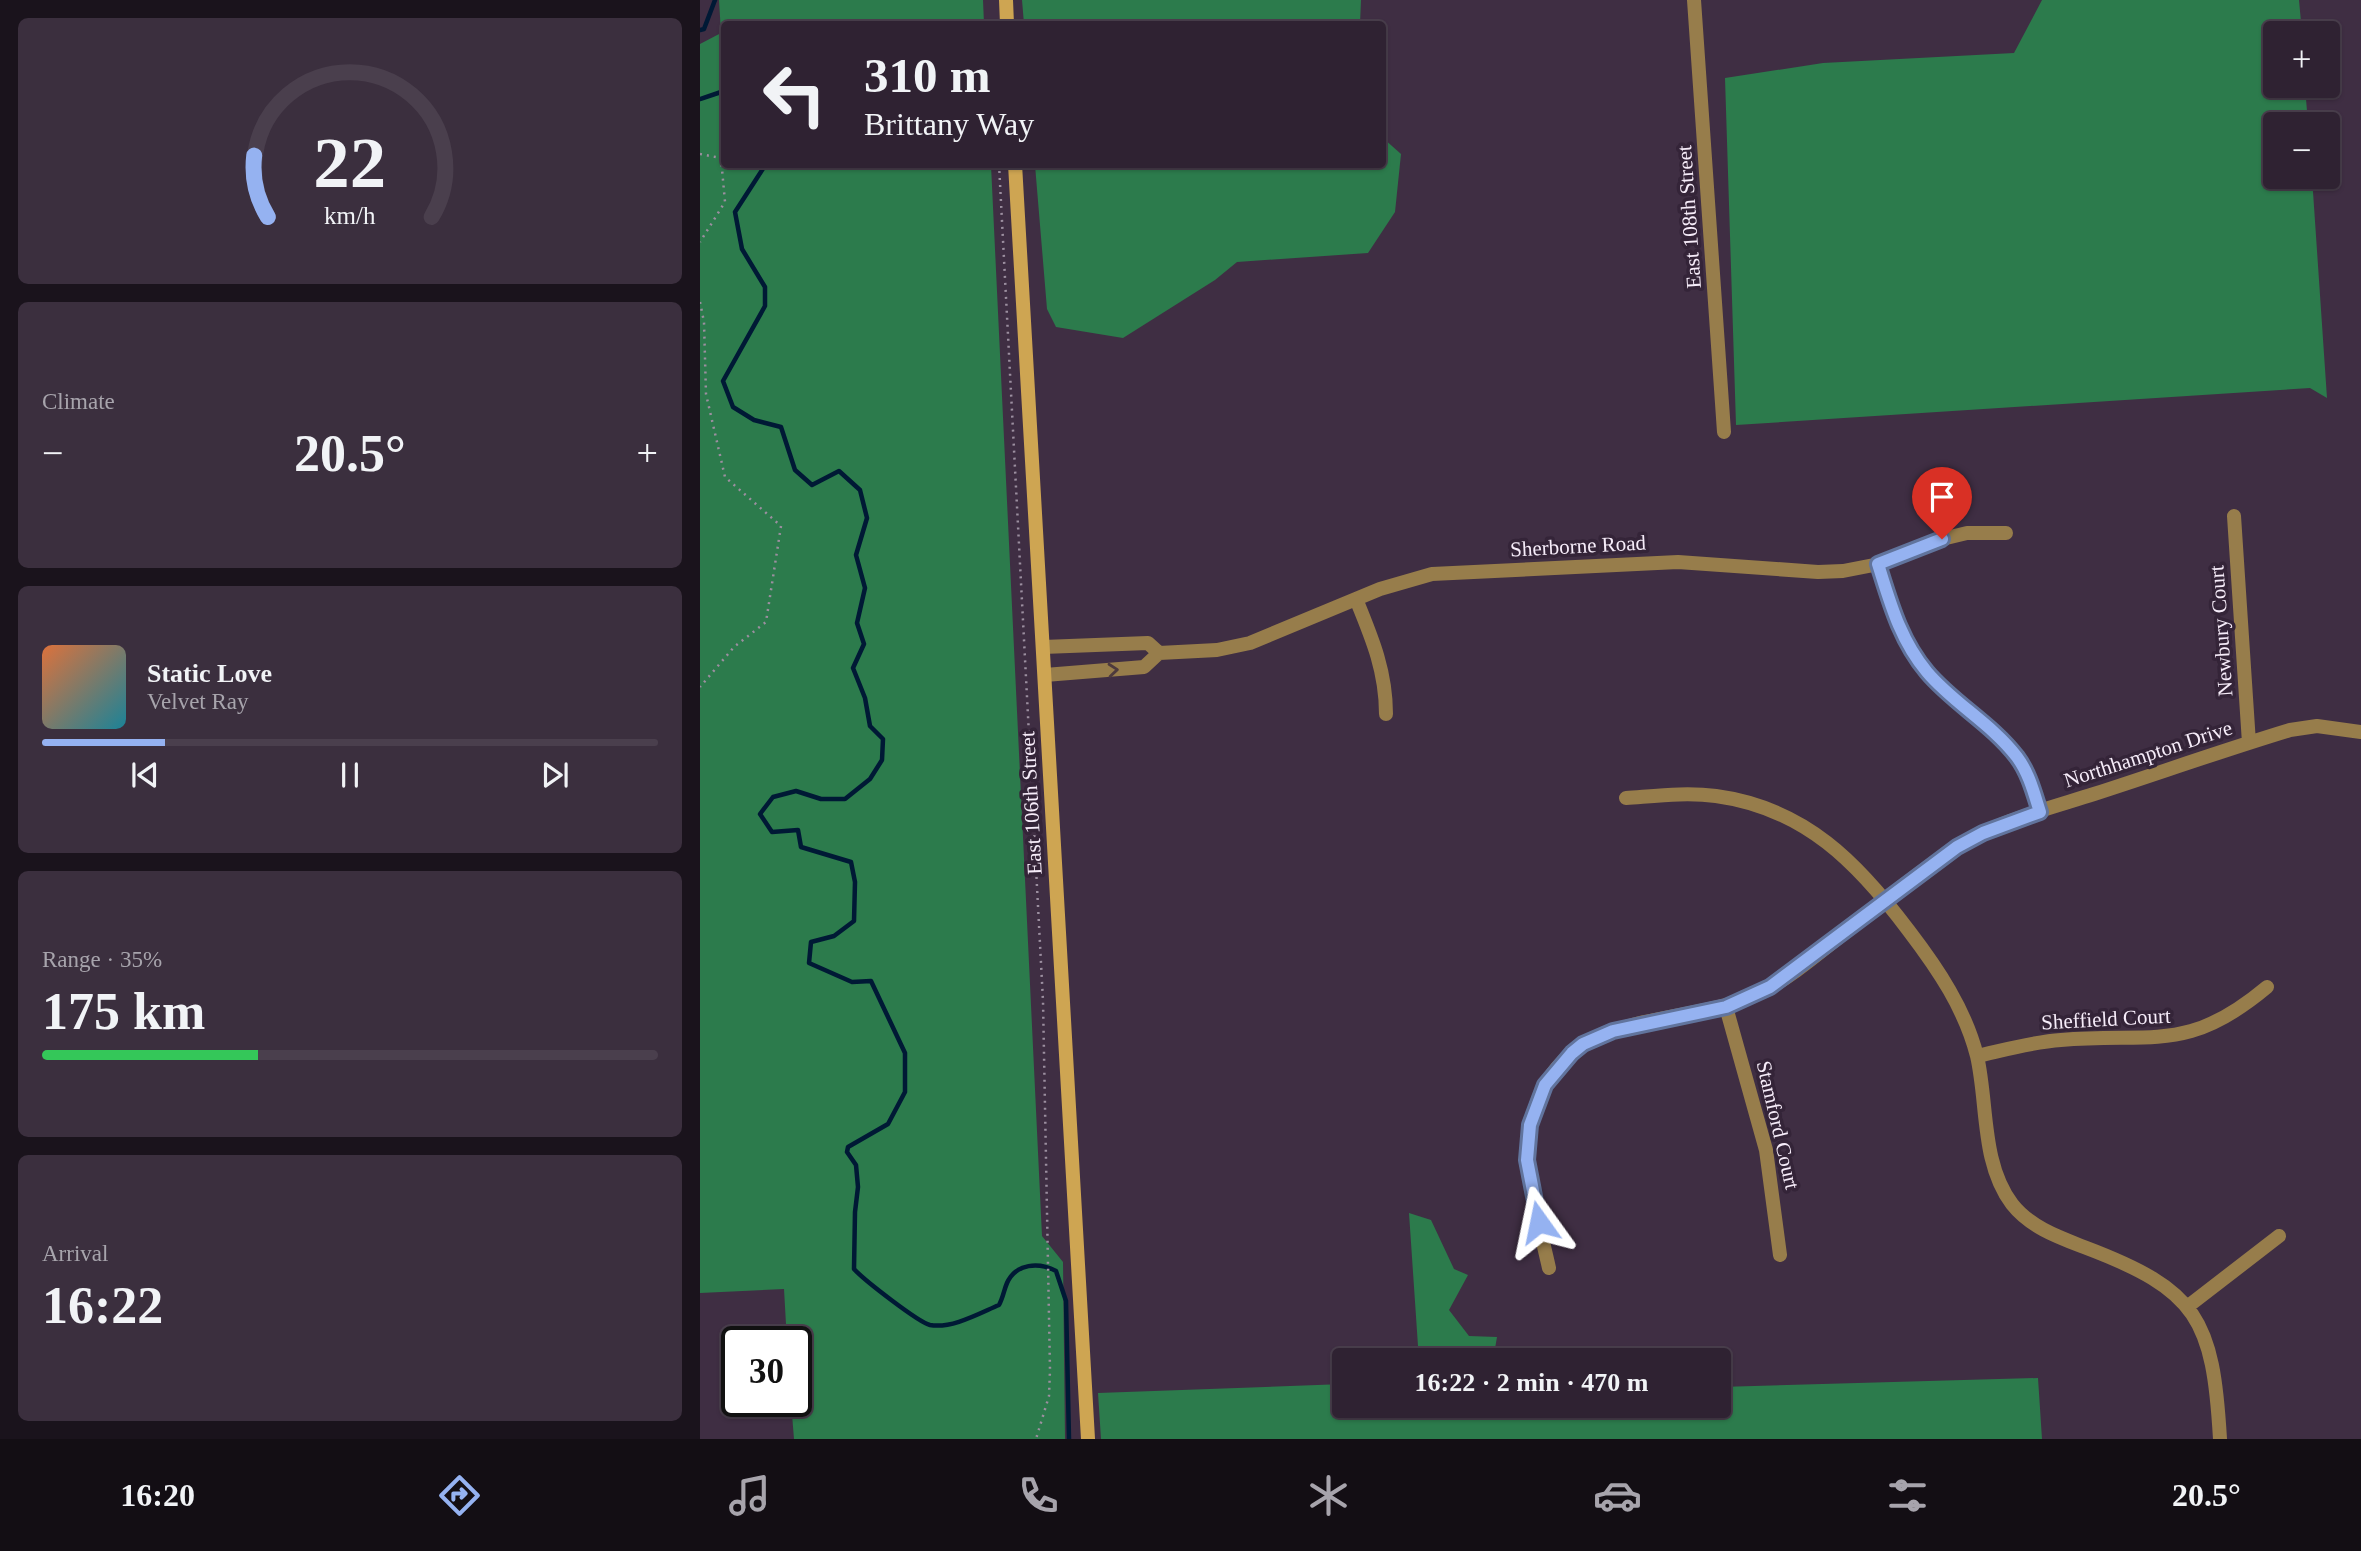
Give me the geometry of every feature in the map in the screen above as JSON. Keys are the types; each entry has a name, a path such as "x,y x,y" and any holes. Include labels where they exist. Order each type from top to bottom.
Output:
{"main road":[{"path":"1006,0 1007,21"},
{"name":"East 106th Street","path":"1015,168 1088,1439"}],"street":[{"name":"East 108th Street","path":"1694,0 1724,432"},
{"name":"Newbury Court","path":"2234,516 2249,743"},
{"name":"Sherborne Road","path":"1045,675 1144,667 1160,653 1217,650 1242,645 1401,581 1432,574 1678,562 1818,572 1878,564 1967,533 2006,533"},
{"path":"1878,564 1895,618 1917,660 1946,691 2007,745 2027,774 2040,812"},
{"path":"1356,599 1380,661 1386,714"},
{"name":"Sherborne Road","path":"1043,647 1148,643 1160,653"},
{"name":"Northhampton Drive","path":"1549,1268 1527,1160 1530,1125 1537,1102 1551,1074 1572,1053 1599,1037 1628,1027 1726,1007 1781,981 1957,847 1983,833 2249,743 2308,727 2361,732"},
{"path":"1626,798 1679,794 1715,796 1779,814 1795,821 1838,850 1886,900 1946,982 1959,1008 1977,1056 1994,1167 2004,1192 2020,1213 2049,1233 2141,1270 2163,1285 2187,1307 2204,1335 2212,1361 2217,1387 2220,1439"},
{"name":"Sheffield Court","path":"1977,1056 2061,1040 2179,1036 2220,1021 2267,987"},
{"name":"Stamford Court","path":"1726,1007 1766,1150 1780,1255"},
{"path":"2187,1307 2279,1237"}],"path":[{"path":"700,154 721,158"},
{"path":"700,242 725,202 722,168"},
{"path":"999,168 1044,1001 1049,1396 1036,1439"},
{"path":"700,302 704,322 706,394 725,477 781,526 766,622 734,647 700,687"}],"green space":[{"path":"719,0 983,0 984,21 721,21 721,33"},
{"path":"1022,0 1361,0 1360,21 1024,21"},
{"path":"2042,0 2299,0 2301,21 2263,21 2263,98 2306,98 2307,112 2263,112 2263,189 2313,189 2327,398 2310,388 1736,425 1725,78 1823,63 2014,53"},
{"path":"721,33 721,168 991,168 1042,1236 1063,1262 1065,1439 794,1439 792,1417 812,1417 812,1326 786,1326 784,1289 700,1293 700,44"},
{"path":"1386,141 1401,154 1395,212 1368,253 1237,262 1215,280 1123,338 1056,327 1047,309 1035,168 1386,168"},
{"path":"1409,1213 1431,1220 1454,1269 1468,1275 1449,1310 1469,1336 1497,1337 1495,1348 1417,1348"},
{"path":"2038,1378 2042,1439 1101,1439 1098,1393 1332,1384 1332,1418 1731,1418 1731,1387"}],"waterway":[{"path":"700,30 704,29 715,0"},
{"path":"700,99 721,92"},
{"path":"763,168 735,212 742,249 765,287 765,306 723,381 733,407 754,420 781,427 795,470 812,485 839,471 860,490 867,518 856,555 865,588 857,623 864,644 853,668 865,698 870,726 883,739 882,760 870,779 845,799 821,799 796,791 773,797 760,814 772,832 798,830 801,847 851,862 855,882 854,921 834,936 811,942 809,963 852,982 871,981 905,1053 905,1092 888,1124 848,1147 847,1152 856,1165 858,1187 854,1269 914,1317 930,1325 939,1326 966,1320 999,1305 1011,1276 1022,1268 1042,1266 1056,1271 1066,1301 1069,1439"}],"route":[{"path":"1539,1222 1527,1160 1530,1125 1537,1102 1551,1074 1572,1053 1583,1044 1613,1031 1726,1007 1770,987 1811,959 1957,847 1983,833 2040,812 2027,774 2007,745 1928,673 1917,660 1895,618 1878,564 1942,539"}]}
